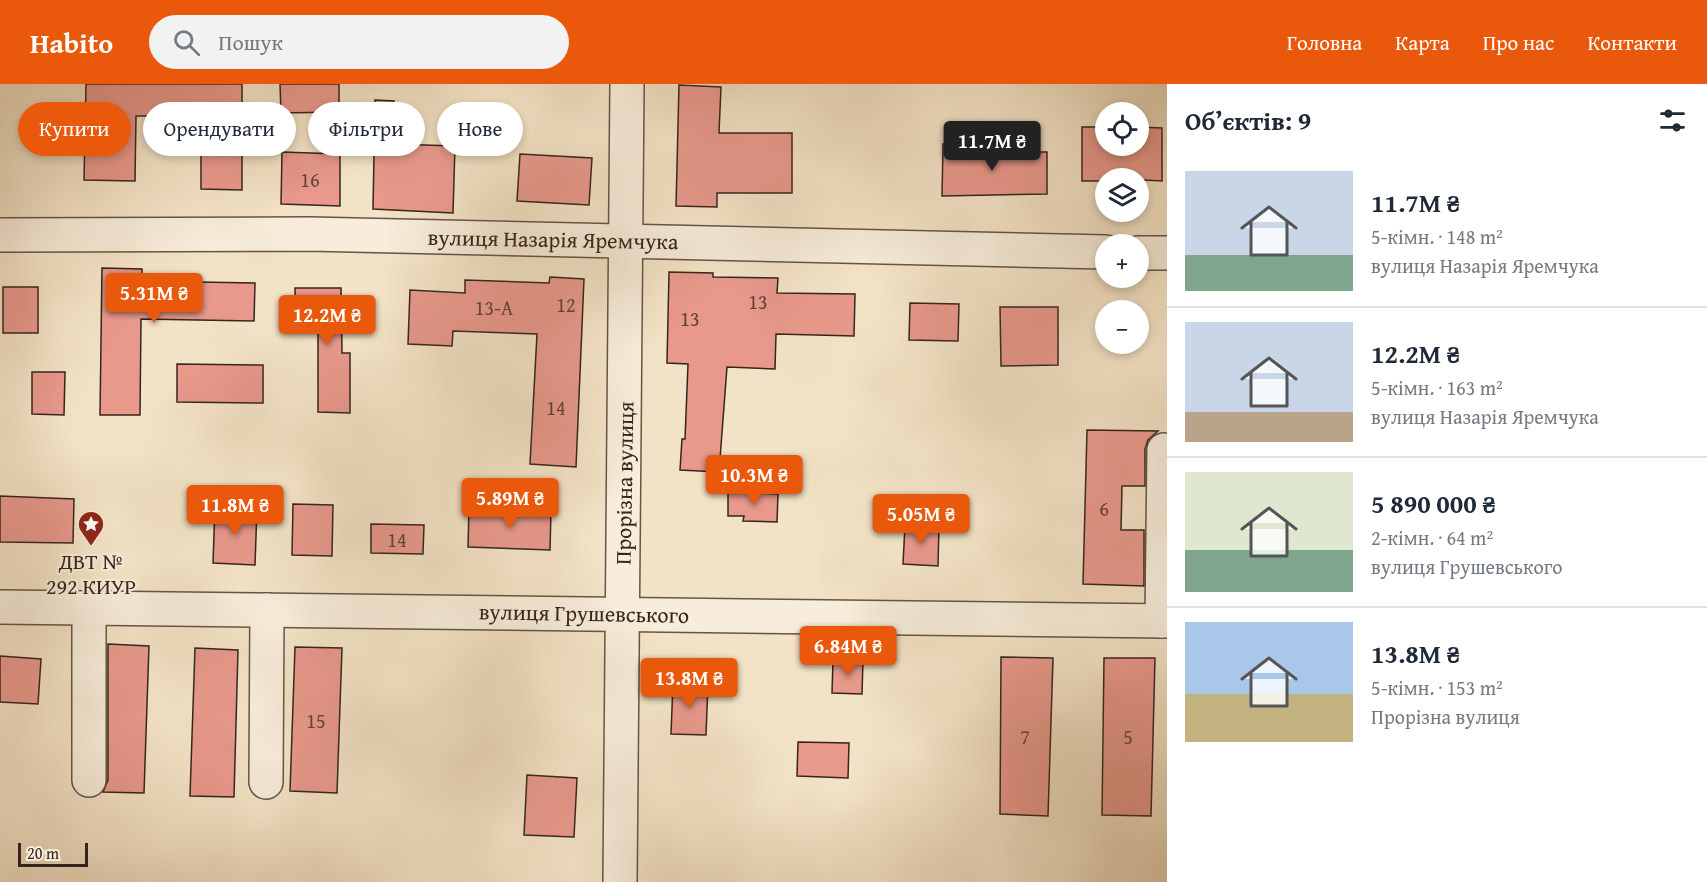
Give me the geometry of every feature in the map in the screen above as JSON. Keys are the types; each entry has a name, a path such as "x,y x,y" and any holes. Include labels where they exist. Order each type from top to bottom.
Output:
{"street":[{"name":"Прорізна вулиця","path":"620,882 627,84"},
{"name":"вулиця Назарія Яремчука","path":"0,235 309,234 1095,252"},
{"path":"1149,252 1167,253"},
{"path":"1164,450 1164,621"},
{"name":"вулиця Грушевського","path":"0,607 1164,621"},
{"path":"89,608 89,780"},
{"path":"266,782 267,610"}],"building":[{"path":"86,84 242,84 242,102 143,102 143,116 136,116 135,181 84,180 84,156 131,156 131,102 86,102"},
{"path":"280,84 339,84 339,102 308,102 308,113 296,113 296,102 281,102"},
{"path":"679,85 721,87 719,133 792,133 792,193 717,193 717,207 676,206"},
{"path":"375,100 394,101 394,102 375,102"},
{"path":"1082,127 1095,127 1095,156 1149,156 1149,127 1162,128 1162,181 1149,180 1149,168 1095,168 1095,181 1082,181"},
{"path":"943,144 975,145 975,152 1047,152 1047,194 942,196"},
{"path":"425,145 437,145 437,156 455,156 453,213 373,209 374,156 425,156"},
{"path":"296,152 308,153 308,156 340,156 340,206 281,204 282,156 296,156"},
{"path":"523,154 592,158 589,205 517,201 520,156"},
{"path":"201,156 242,156 242,190 201,189"},
{"path":"102,268 142,269 142,281 255,283 254,321 141,319 140,415 100,415"},
{"path":"669,272 713,273 713,277 778,278 777,293 855,294 854,336 776,334 775,369 727,367 719,472 680,470 682,439 685,439 688,364 667,363"},
{"path":"550,277 584,279 576,467 530,464 537,334 453,331 452,346 408,344 410,290 465,293 465,280 549,283"},
{"path":"3,287 38,287 38,333 3,333"},
{"path":"295,288 341,288 342,353 350,353 350,413 318,412 318,323 295,323"},
{"path":"910,303 959,304 958,341 909,340"},
{"path":"1000,307 1058,307 1058,365 1001,366"},
{"path":"177,364 263,365 263,403 177,402"},
{"path":"32,372 65,372 64,415 32,414"},
{"path":"1087,430 1158,431 1148,440 1145,449 1145,486 1122,486 1121,530 1144,530 1144,586 1083,584"},
{"path":"728,492 778,494 777,522 743,521 744,516 728,516"},
{"path":"0,496 74,499 73,543 0,542"},
{"path":"293,504 333,505 332,556 292,555"},
{"path":"215,506 257,508 255,565 213,563"},
{"path":"469,508 551,510 550,550 468,547"},
{"path":"371,524 424,525 423,554 371,553"},
{"path":"905,525 939,526 938,566 903,564"},
{"path":"108,644 149,646 144,793 103,792 108,780"},
{"path":"295,647 342,648 337,793 290,791"},
{"path":"195,648 238,650 234,797 190,796"},
{"path":"0,656 41,659 38,704 0,702"},
{"path":"1001,657 1053,658 1048,816 1000,814"},
{"path":"1104,658 1155,658 1151,816 1102,815"},
{"path":"833,660 863,661 862,694 832,693"},
{"path":"673,682 708,684 706,735 671,734"},
{"path":"798,742 849,743 848,778 797,776"},
{"path":"527,775 577,778 574,837 524,835"}],"place":[{"name":"ДВТ № 292 КИУР","path":"91,547"}]}
